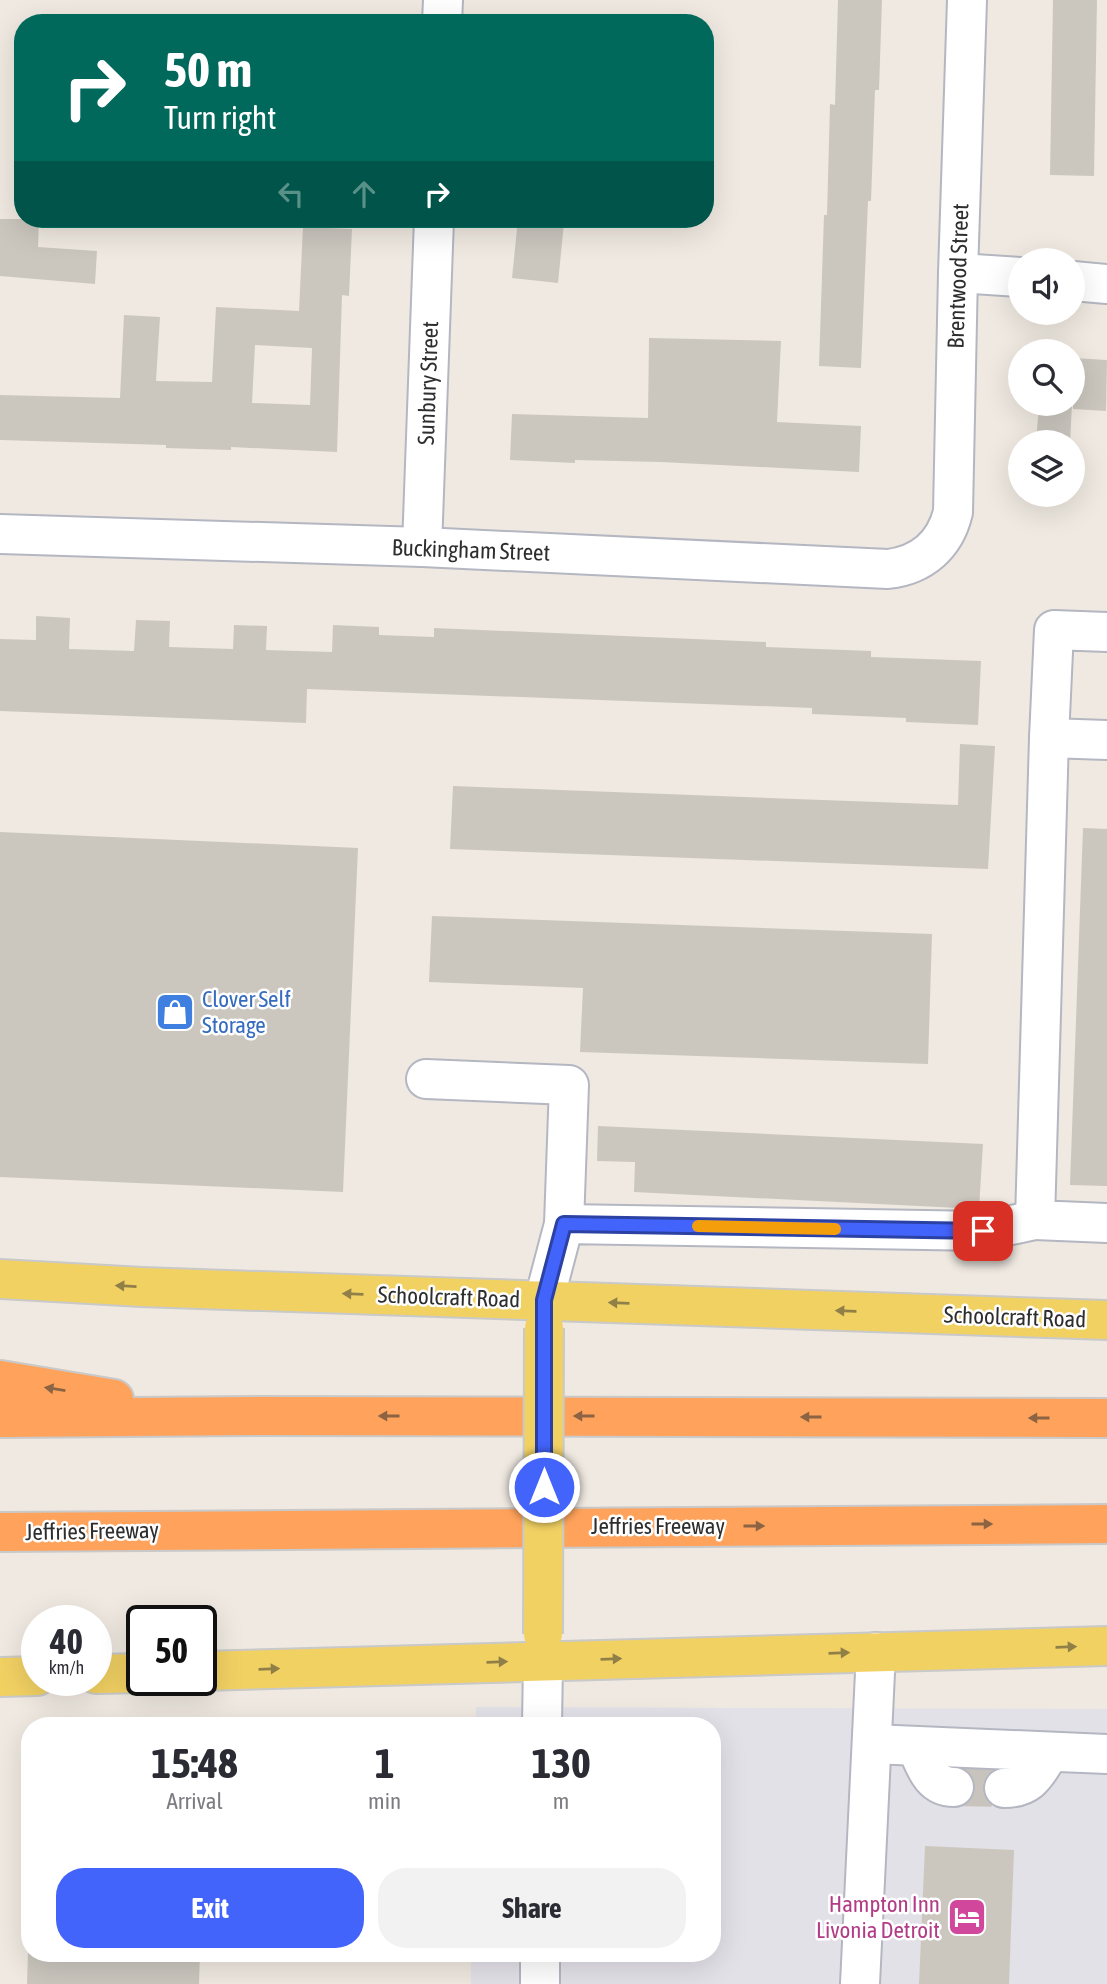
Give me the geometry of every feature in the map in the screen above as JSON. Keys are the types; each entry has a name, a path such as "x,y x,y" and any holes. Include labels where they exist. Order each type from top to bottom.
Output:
{"highway":[{"path":"0,1380 219,1416"},
{"path":"0,1418 1107,1418"},
{"name":"Jeffries Freeway","path":"0,1532 1107,1524"},
{"path":"0,1555 473,1527"}],"main road":[{"name":"Schoolcraft Road","path":"0,1279 544,1314 1107,1320"},
{"path":"543,1647 544,1314"},
{"path":"217,1670 543,1647 876,1652 1107,1646"},
{"path":"0,1677 21,1676"}],"street":[{"name":"Brentwood Street","path":"936,548 949,527 953,512 967,0"},
{"name":"Sunbury Street","path":"422,547 434,228"},
{"path":"958,273 1008,276"},
{"path":"1085,282 1107,284"},
{"name":"Buckingham Street","path":"0,534 422,547 888,569 904,568 936,548"},
{"path":"1035,1220 1054,630 1107,632"},
{"path":"1049,738 1107,740"},
{"path":"426,1079 569,1085 564,1224 544,1314"},
{"path":"564,1224 983,1231 1035,1220 1107,1223"},
{"path":"542,1717 543,1647"},
{"path":"860,1984 876,1652"},
{"path":"872,1744 1107,1755"},
{"path":"916,1746 930,1776 937,1783 954,1787"},
{"path":"1004,1788 1021,1787 1030,1782 1050,1752"},
{"path":"540,1962 540,1984"}],"shaded area":[{"path":"476,1707 1107,1709 1107,1984 471,1984 471,1962 721,1962 721,1717 476,1717"}],"building":[{"path":"838,0 882,0 879,90 875,90 871,201 868,201 861,368 819,366 824,215 827,215 830,104 835,105"},
{"path":"1053,0 1097,0 1094,176 1050,175"},
{"path":"0,219 14,219 14,228 39,228 38,247 97,251 95,284 0,276"},
{"path":"303,228 352,229 349,296 342,295 337,452 0,440 0,395 120,398 124,315 160,317 156,381 212,382 216,307 299,311","holes":["255,345 312,348 310,405 252,403"]},
{"path":"517,228 564,228 558,283 512,278"},
{"path":"649,338 781,341 777,422 861,426 859,472 661,462 575,460 575,463 510,460 512,414 648,418"},
{"path":"1085,359 1107,360 1106,411 1085,410"},
{"path":"1038,416 1071,416 1071,430 1037,430"},
{"path":"36,616 70,618 69,649 134,651 136,620 170,621 169,647 233,649 234,625 267,626 266,650 332,652 333,625 379,627 379,635 434,637 434,628 766,642 766,647 871,651 871,657 981,661 978,725 906,722 906,718 812,714 812,708 307,689 306,723 0,711 0,639 36,640"},
{"path":"960,744 995,746 988,869 450,849 453,786 958,805"},
{"path":"1083,828 1107,829 1107,1186 1070,1185"},
{"name":"Clover Self Storage","path":"0,832 358,848 343,1192 0,1177"},
{"path":"432,916 932,934 928,1064 580,1052 583,988 429,982"},
{"path":"598,1126 983,1144 979,1209 634,1192 635,1162 597,1161"},
{"name":"Hampton Inn Livonia Detroit","path":"925,1846 1014,1850 1009,1984 919,1984"},
{"path":"28,1962 200,1962 199,1984 27,1984"}],"tunnel":[{"path":"954,1787 1004,1788"}],"slow traffic":[{"path":"698,1226 835,1229"}],"place":[{"name":"Clover Self Storage","path":"175,1012"},
{"name":"Hampton Inn Livonia Detroit","path":"967,1917"}],"route":[{"path":"544,1487 544,1300 564,1224 983,1231"}]}
